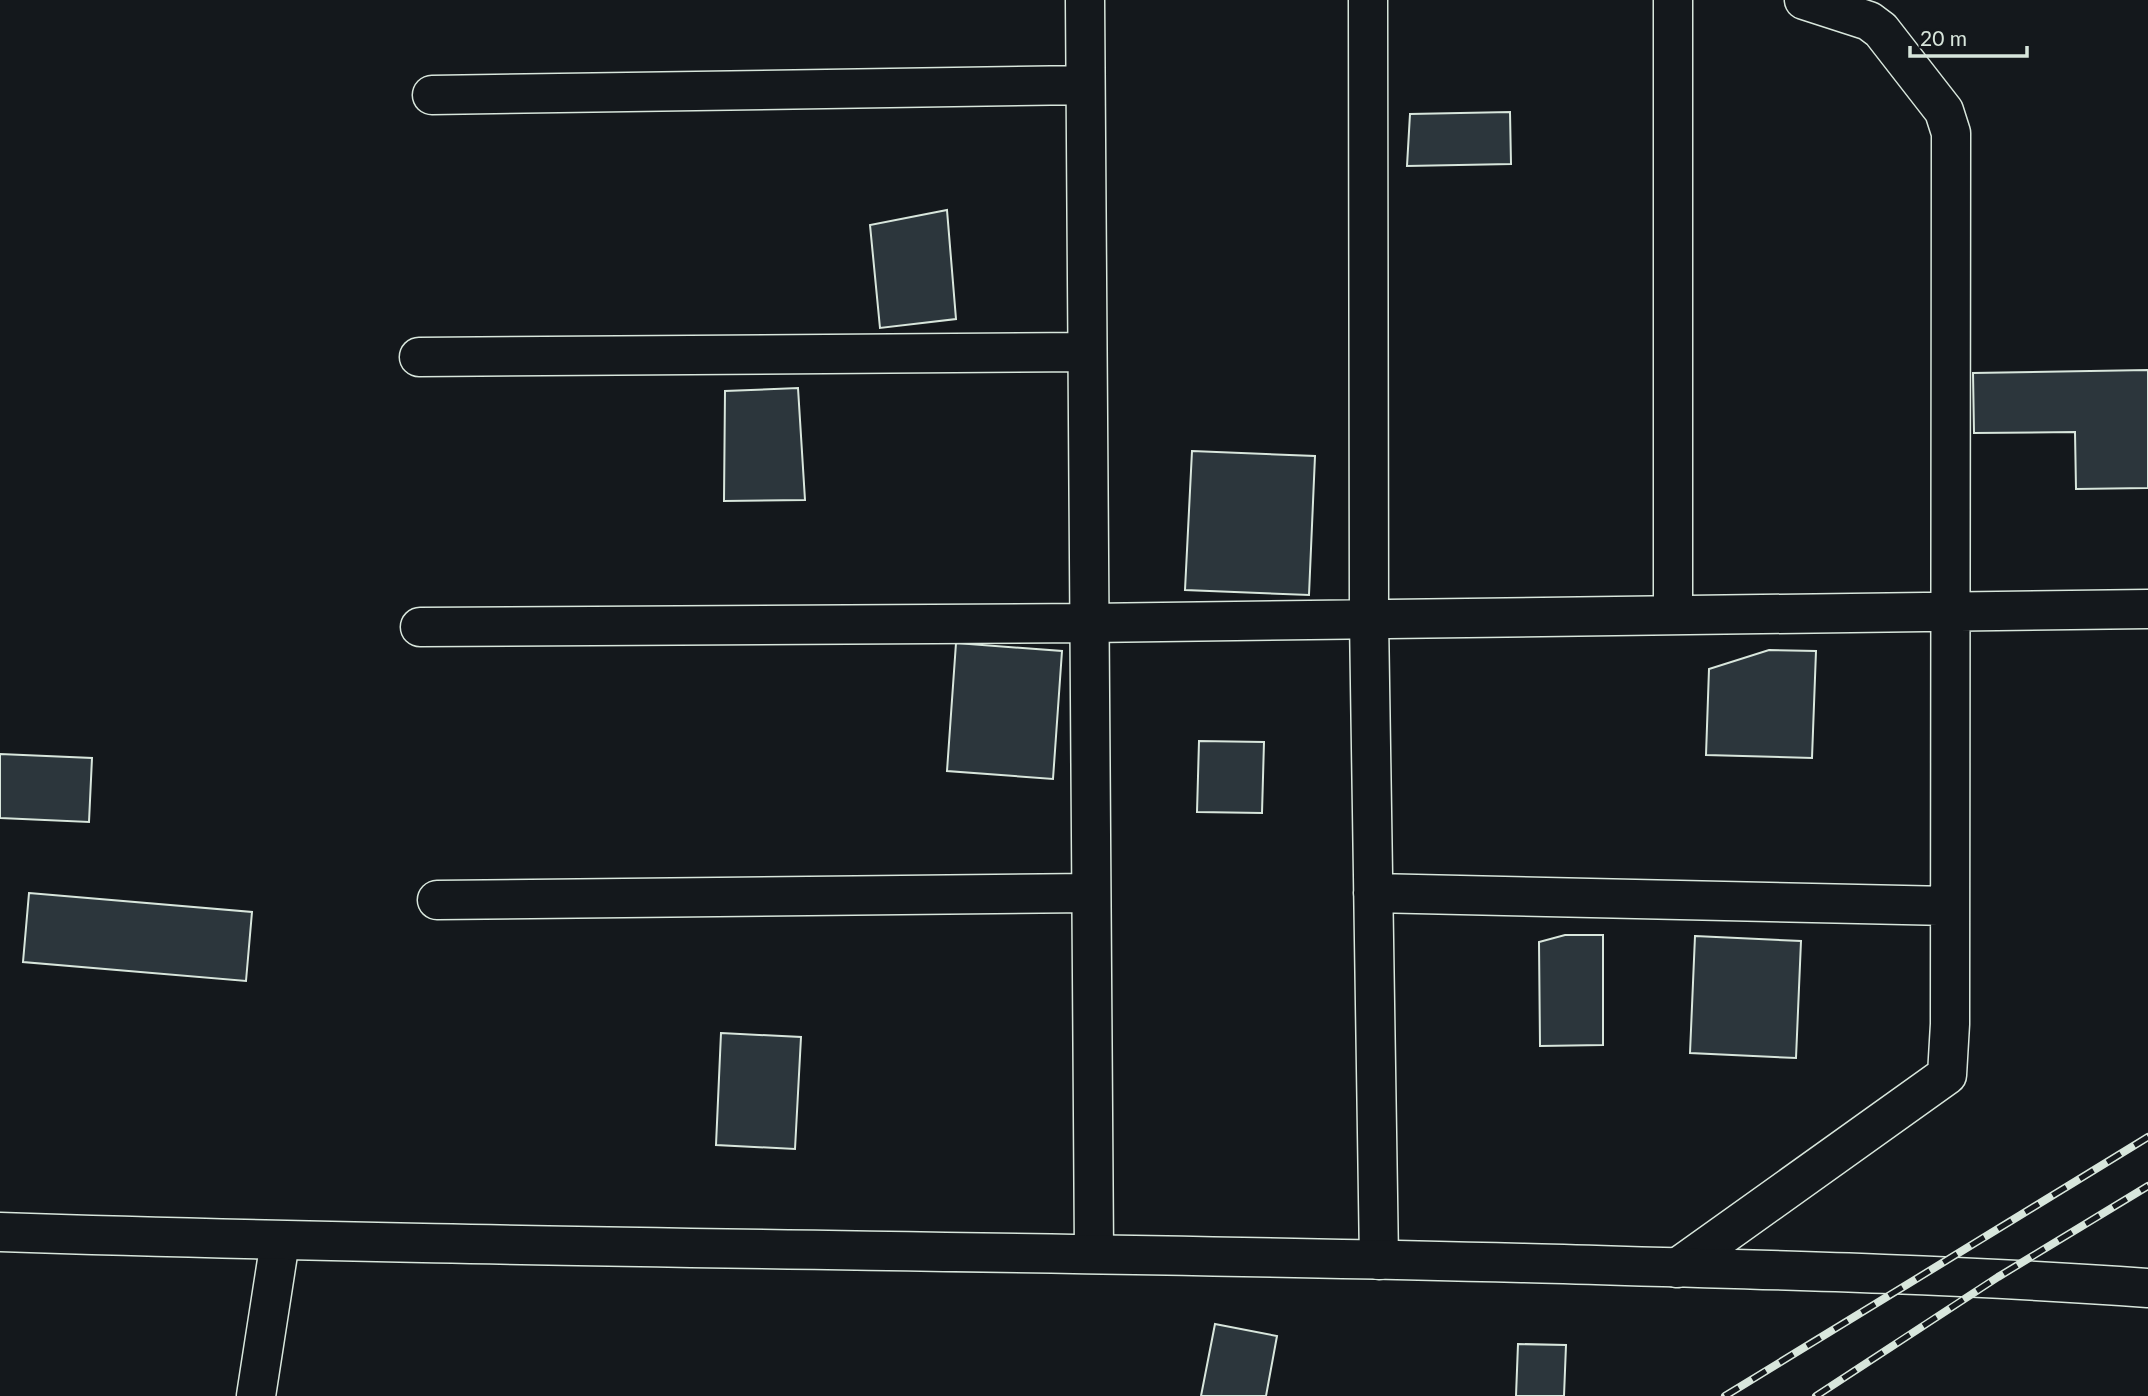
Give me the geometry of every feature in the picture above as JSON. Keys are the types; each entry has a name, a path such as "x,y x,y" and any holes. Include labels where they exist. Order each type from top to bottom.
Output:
{"main road":[{"path":"1085,0 1094,1252"},
{"path":"1368,0 1369,619 1378,1259"},
{"path":"1673,0 1673,615"},
{"path":"1677,1268 1947,1075 1948,121 1933,94 1881,30 1869,21 1804,0"},
{"path":"432,95 1086,85"},
{"path":"419,356 1087,352"},
{"path":"420,627 1089,623 2148,609"},
{"path":"437,900 1091,893"},
{"path":"1373,893 1949,906"},
{"path":"0,1232 280,1241 1094,1252 1378,1259 1998,1277 2148,1288"},
{"path":"256,1396 280,1241"}],"building":[{"path":"1510,112 1511,164 1407,166 1410,114"},
{"path":"947,210 956,319 880,328 870,225"},
{"path":"2148,370 2148,488 2076,489 2075,432 1974,433 1973,373"},
{"path":"798,388 805,500 724,501 725,391"},
{"path":"1192,451 1315,456 1309,595 1185,590"},
{"path":"956,643 1062,651 1053,779 947,771"},
{"path":"1769,650 1816,651 1812,758 1706,755 1709,669"},
{"path":"1199,741 1264,742 1262,813 1197,812"},
{"path":"0,754 92,758 89,822 0,818"},
{"path":"29,893 252,912 246,981 23,962"},
{"path":"1565,935 1603,935 1603,1045 1540,1046 1539,942"},
{"path":"1695,936 1801,941 1796,1058 1690,1053"},
{"path":"721,1033 801,1037 795,1149 716,1145"},
{"path":"1215,1324 1277,1336 1266,1396 1201,1396"},
{"path":"1518,1344 1566,1345 1564,1396 1516,1396"}],"railway":[{"path":"1725,1396 2148,1137"},
{"path":"1816,1396 1998,1277 2148,1186"}]}
